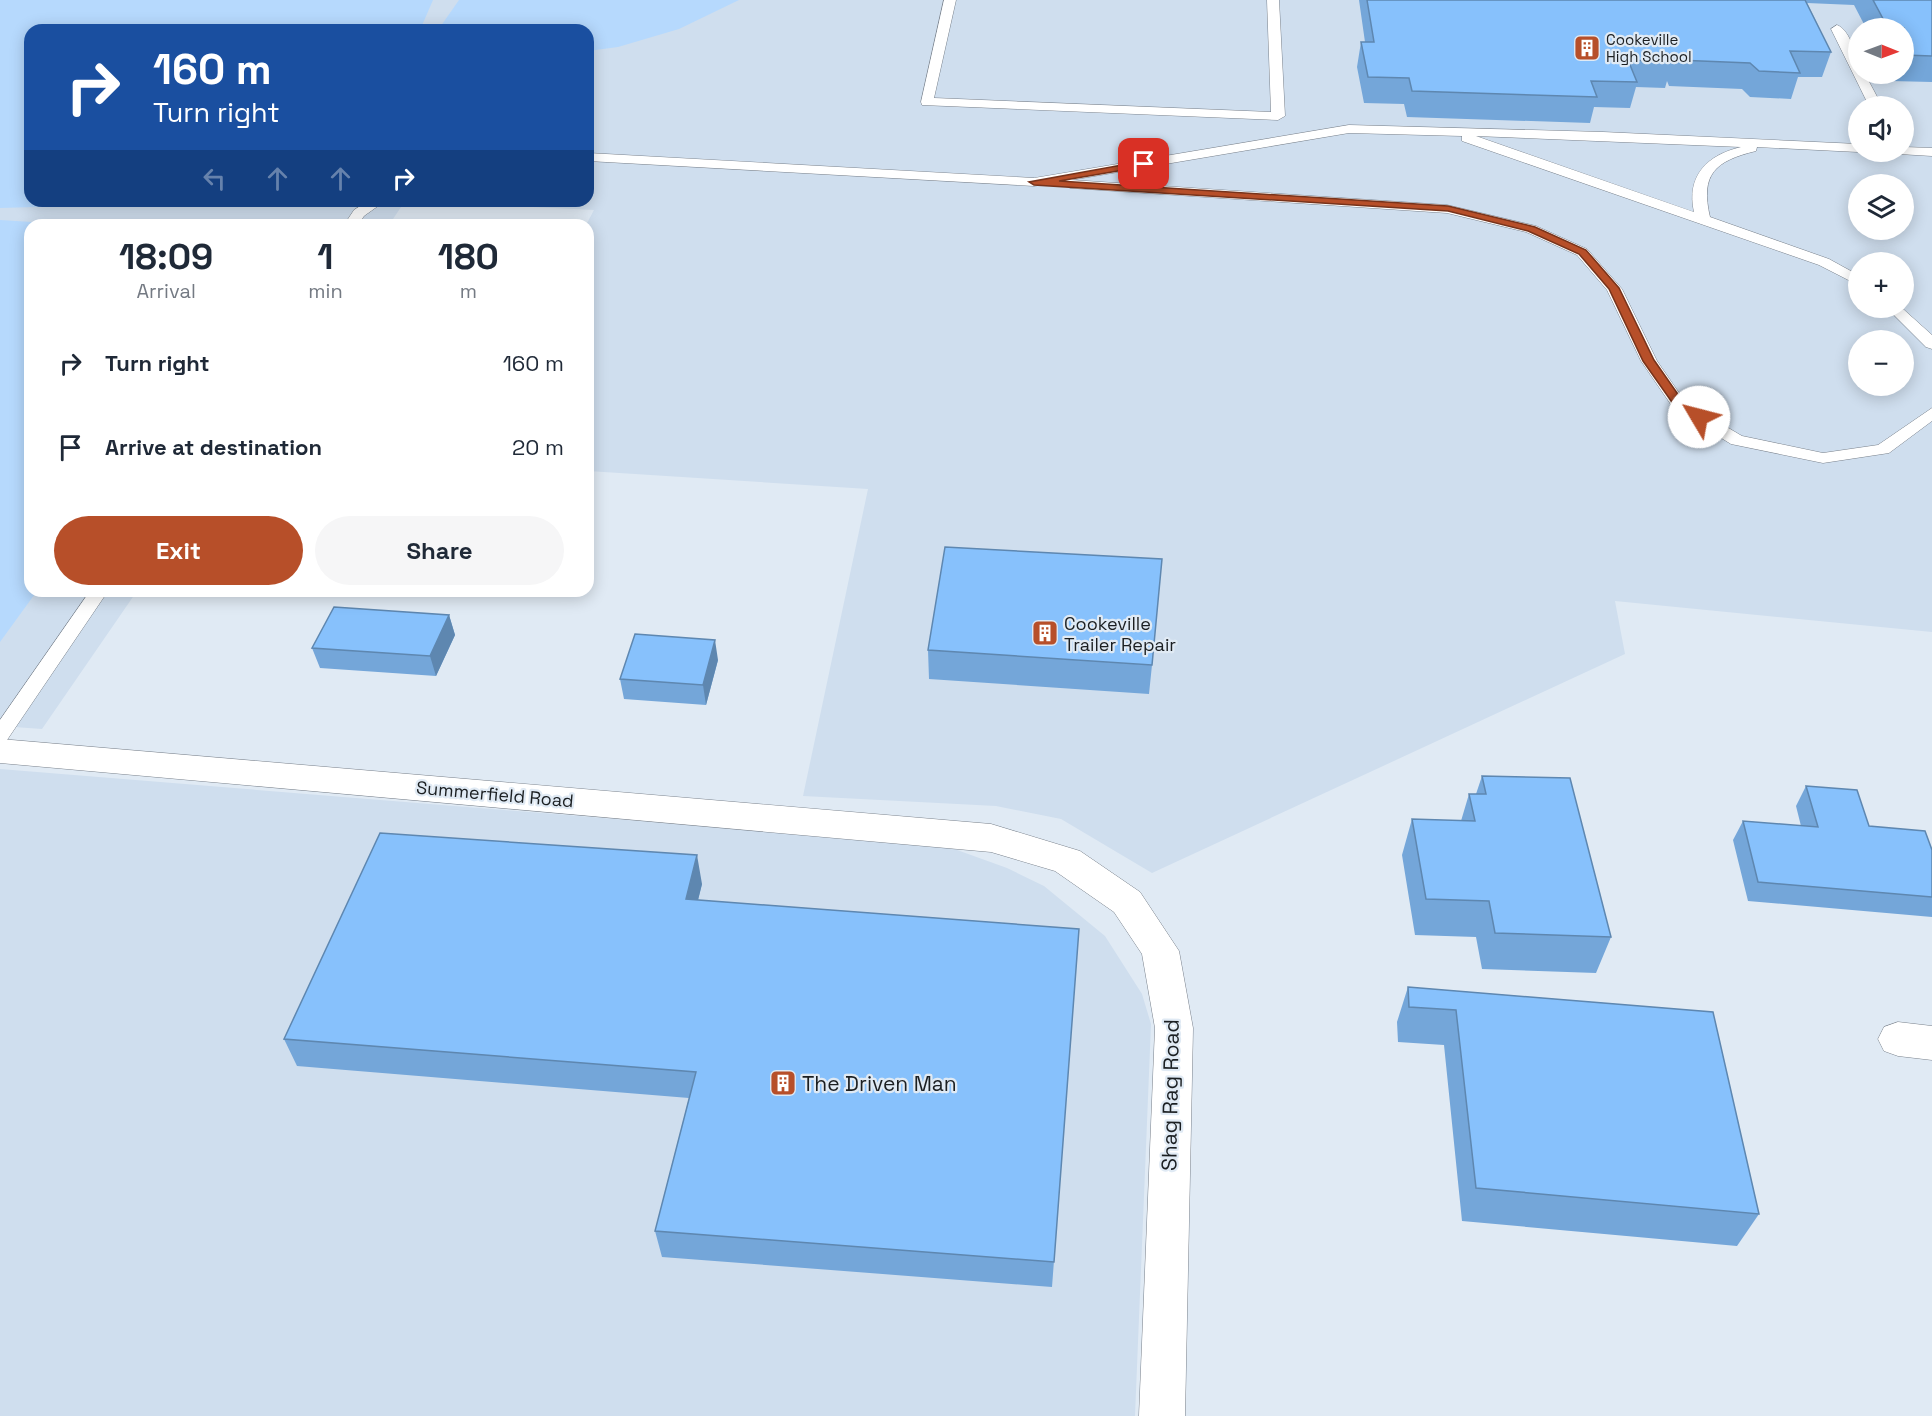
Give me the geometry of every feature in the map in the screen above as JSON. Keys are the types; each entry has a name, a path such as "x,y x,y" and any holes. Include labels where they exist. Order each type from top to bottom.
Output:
{"street":[{"name":"Summerfield Road","path":"0,751 991,838"},
{"name":"Shag Rag Road","path":"991,838 1066,861 1075,867 1127,902 1160,951 1174,1028 1162,1416"}],"lane":[{"path":"950,0 927,102 1278,116 1273,0"},
{"path":"1837,29 1848,51"},
{"path":"1034,182 1349,129 1848,148"},
{"path":"1448,132 1824,262 1848,275"},
{"path":"1703,220 1697,198 1698,184 1708,167 1725,156 1748,148 1778,144"},
{"path":"1914,151 1932,152"},
{"path":"594,157 1448,208 1532,229 1582,252 1614,288 1648,361 1680,406 1737,440 1823,458 1883,449 1932,413"},
{"path":"355,219 359,213 368,207"},
{"path":"1905,318 1932,344"},
{"path":"0,735 95,597"}],"shaded area":[{"path":"0,0 1932,0 1932,632 1615,601 1625,654 1152,873 1061,819 996,806 803,796 868,489 594,471 594,219 589,219 594,210 534,207 594,207 594,24 24,24 24,207 401,207 393,219 24,219 24,597 133,597 42,729 0,726"},
{"path":"0,0 433,0 423,24 24,24 24,207 34,207 0,208"},
{"path":"459,0 739,0 679,29 618,47 594,50 594,24 442,24"},
{"path":"0,220 24,222 24,597 33,597 0,642"},
{"path":"0,769 946,846 1007,868 1044,886 1105,936 1142,994 1151,1024 1135,1416 0,1416"}],"building":[{"name":"Cookeville High School","path":"1367,0 1805,0 1831,52 1790,51 1800,73 1759,71 1750,63 1677,60 1674,54 1669,54 1673,62 1628,60 1637,82 1591,81 1597,97 1412,91 1409,78 1368,77 1361,42 1374,42"},
{"path":"1873,0 1932,0 1932,56 1914,55 1914,18 1883,18"},
{"name":"Cookeville Trailer Repair","path":"945,547 1162,559 1152,665 928,650"},
{"path":"334,607 449,615 430,656 312,648"},
{"path":"635,634 715,640 703,685 620,679"},
{"path":"1482,776 1570,778 1611,937 1495,933 1489,901 1426,899 1412,819 1475,821 1469,794 1486,794"},
{"path":"1806,786 1857,790 1869,826 1925,831 1932,850 1932,897 1758,882 1743,821 1818,827"},
{"name":"The Driven Man","path":"380,833 697,855 686,899 1079,929 1054,1262 655,1231 696,1072 284,1039"},
{"path":"1408,987 1713,1012 1759,1214 1476,1188 1456,1010 1409,1007"}],"place":[{"name":"Cookeville High School","path":"1587,48"},
{"name":"Cookeville Trailer Repair","path":"1045,633"},
{"name":"The Driven Man","path":"783,1083"}],"route":[{"path":"1144,164 1034,182 1448,208 1532,229 1582,252 1614,288 1648,361 1680,406 1699,417"}]}
